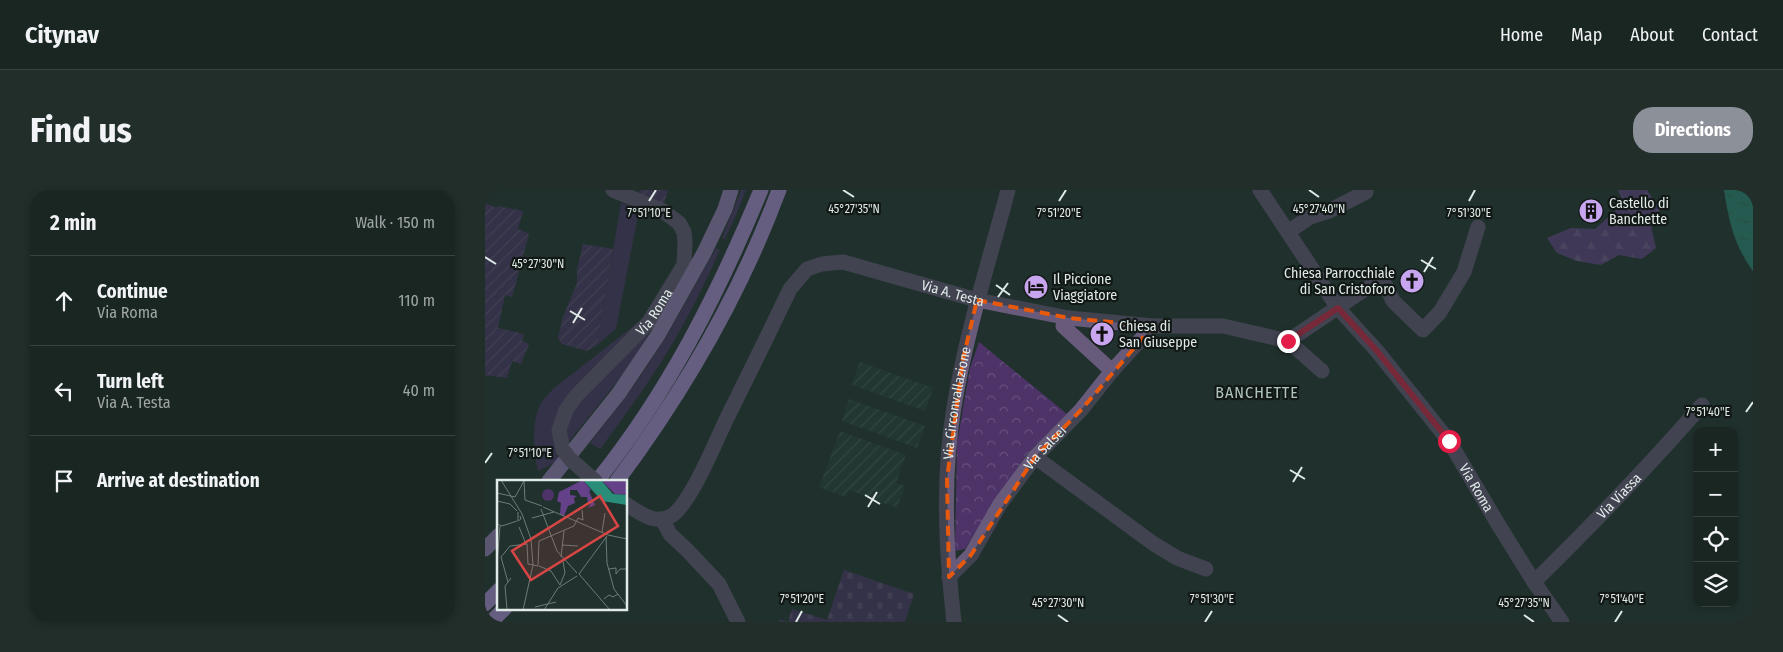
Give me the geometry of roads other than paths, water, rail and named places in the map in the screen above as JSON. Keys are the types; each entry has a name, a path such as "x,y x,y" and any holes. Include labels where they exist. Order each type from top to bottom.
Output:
{"highway":[{"path":"597,480 643,417 691,340 728,268 761,190"},
{"path":"618,480 661,420 705,349 743,277 779,190"},
{"path":"485,604 497,592"},
{"path":"491,622 503,610"}],"main road":[{"path":"550,480 619,393 657,334 704,253 725,209 731,190"},
{"path":"485,549 497,537"}],"street":[{"name":"Via Roma","path":"595,480 570,459 563,450 559,430 566,410 577,396 649,322 683,265 685,242 684,232 679,223 663,211 613,190"},
{"name":"Via Circonvallazione","path":"955,622 946,538 947,479 954,408 977,300 1007,190"},
{"name":"Via Roma","path":"1260,190 1338,308 1377,351 1449,441 1498,524 1561,622"},
{"path":"1288,232 1310,217 1329,211 1366,192"},
{"path":"1322,371 1288,341 1365,289 1381,282 1387,286 1393,301 1423,330 1440,312 1464,272 1478,227"},
{"name":"Via A. Testa","path":"662,519 673,515 689,496 790,289 807,269 822,264 843,262 977,300 1069,318 1153,326 1223,326 1288,341"},
{"path":"1069,318 1063,326 1112,371"},
{"name":"Via Salsei","path":"949,577 971,555 1001,504 1035,457 1081,410 1112,371 1153,326"},
{"name":"Via Viassa","path":"1534,582 1653,462 1701,405"},
{"path":"1035,457 1154,544 1177,558 1206,569"},
{"path":"627,505 650,518 662,519 670,534 719,584 738,622"}],"water":[{"path":"1724,190 1753,190 1753,271 1741,252 1733,233"}],"place":[{"name":"Castello di Banchette","path":"1591,211"},
{"name":"Chiesa Parrocchiale di San Cristoforo","path":"1412,281"},
{"name":"Il Piccione Viaggiatore","path":"1036,287"},
{"name":"Chiesa di San Giuseppe","path":"1102,334"}],"district":[{"name":"BANCHETTE","path":"1257,392"}]}
